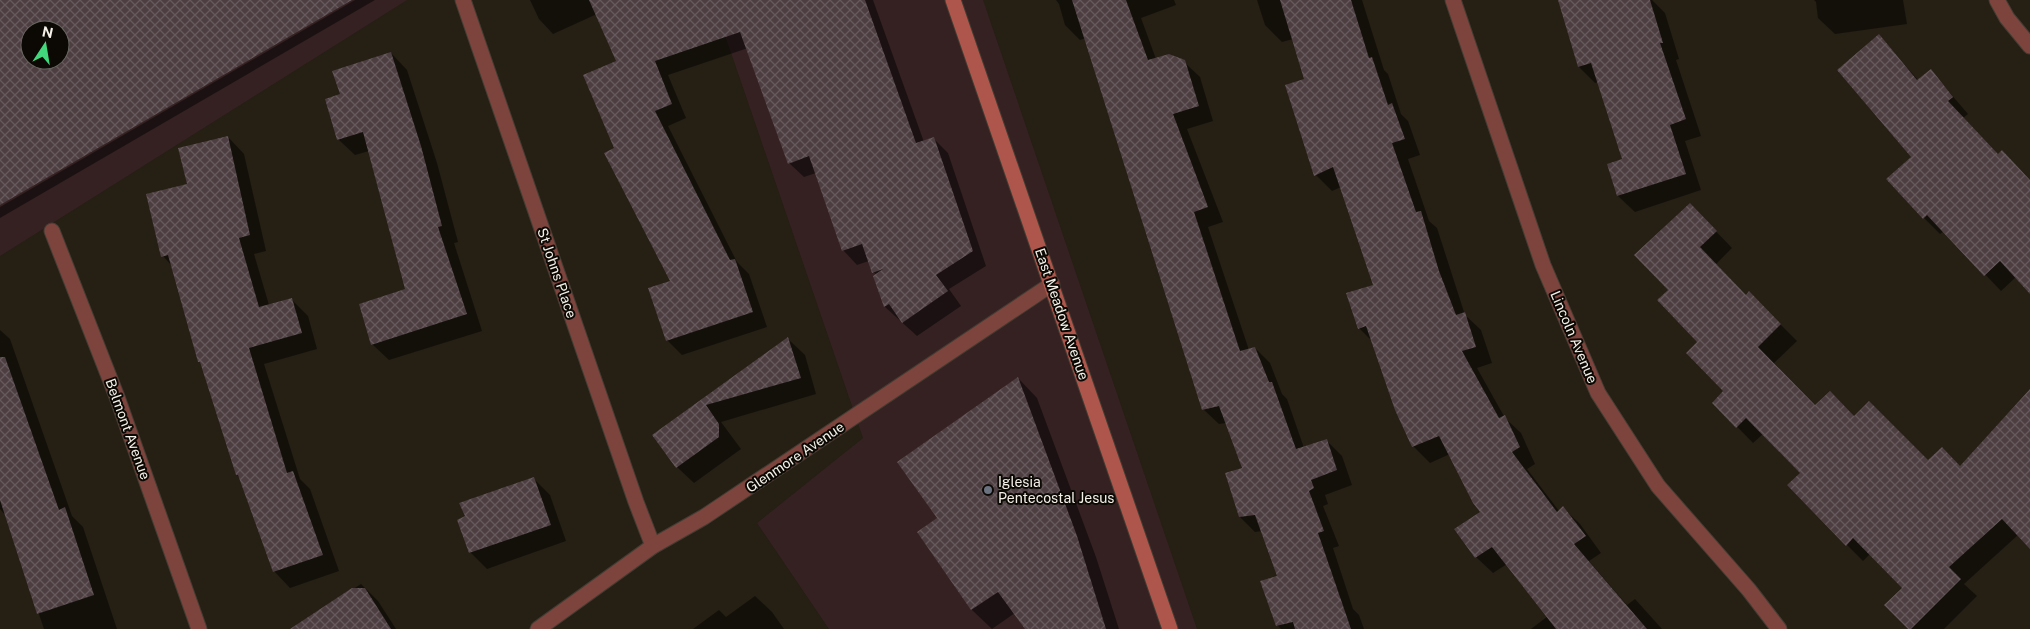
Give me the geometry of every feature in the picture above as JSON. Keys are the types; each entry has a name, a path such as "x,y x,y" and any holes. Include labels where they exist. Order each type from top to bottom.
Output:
{"street":[{"name":"St Johns Place","path":"463,0 633,493 654,546"},
{"name":"East Meadow Avenue","path":"953,0 1170,629"},
{"name":"Lincoln Avenue","path":"1454,0 1543,265 1598,393 1658,486 1749,590 1779,629"},
{"path":"1997,0 2006,18 2030,46"},
{"name":"Belmont Avenue","path":"52,231 116,397 199,629"},
{"name":"Glenmore Avenue","path":"538,629 654,546 704,517 1052,284"}],"shaded area":[{"path":"0,0 407,0 0,256"},
{"path":"713,0 983,0 1197,629 829,629 757,523 863,438"}],"building":[{"path":"0,0 352,0 0,205"},
{"path":"589,0 865,0 916,143 934,137 973,251 936,275 948,291 902,323 889,304 884,307 873,276 883,269 872,273 862,244 842,251 809,156 788,164 740,32 655,61 672,104 655,111 730,260 735,259 753,312 666,341 648,288 670,281 604,153 614,148 583,75 616,61"},
{"path":"1072,0 1126,0 1148,60 1169,54 1185,60 1199,106 1173,114 1208,207 1194,212 1240,351 1255,347 1269,382 1272,382 1296,449 1327,439 1337,470 1311,480 1314,488 1309,491 1324,531 1318,533 1351,629 1295,629 1293,622 1276,626 1260,581 1277,576 1255,515 1239,517 1225,473 1242,468 1219,406 1202,410"},
{"path":"1280,0 1351,0 1369,58 1372,57 1388,105 1392,103 1405,139 1392,143 1416,212 1421,211 1439,271 1456,315 1465,312 1476,347 1462,351 1499,418 1505,415 1520,447 1512,452 1557,512 1563,506 1586,536 1574,544 1647,629 1556,629 1492,547 1475,558 1454,529 1480,512 1473,503 1439,436 1412,447 1395,410 1366,326 1358,329 1346,293 1373,285 1333,167 1314,176 1285,85 1304,79"},
{"path":"1558,0 1650,0 1663,43 1660,43 1686,119 1670,125 1686,174 1617,196 1607,164 1622,159 1591,63 1578,67"},
{"path":"1879,34 1917,80 1931,69 1953,97 1948,101 1998,154 2002,150 2030,180 2030,294 2000,261 1984,276 1927,215 1923,219 1886,179 1911,157 1837,70"},
{"path":"391,52 421,146 442,226 438,227 467,314 371,345 359,304 405,289 363,132 337,140 325,99 340,94 332,71"},
{"path":"228,136 250,235 239,238 259,307 292,298 302,333 249,348 287,473 293,471 323,555 273,572 238,475 236,475 200,362 198,362 168,255 161,257 146,194 187,184 178,148"},
{"path":"1690,203 1717,231 1700,247 1746,295 1749,291 1781,324 1758,347 1815,405 1830,391 1854,416 1869,401 1928,460 1942,447 1960,466 2030,389 2030,549 2002,519 1949,567 1961,579 1911,629 1908,629 1884,605 1902,588 1853,538 1846,546 1787,485 1800,473 1746,418 1736,428 1712,403 1723,391 1686,353 1697,342 1657,300 1668,290 1634,255"},
{"path":"788,337 801,378 706,405 719,424 719,437 676,468 652,435"},
{"path":"0,357 5,357 59,510 65,507 94,595 37,614 0,500"},
{"name":"Iglesia Pentecostal Jesus","path":"1018,377 1077,536 1106,629 1025,629 998,592 971,610 917,532 937,518 897,462"},
{"path":"534,477 551,525 469,553 457,520 465,516 459,503"},
{"path":"352,588 365,588 391,629 290,629"}],"place":[{"name":"Iglesia Pentecostal Jesus","path":"988,490"}]}
